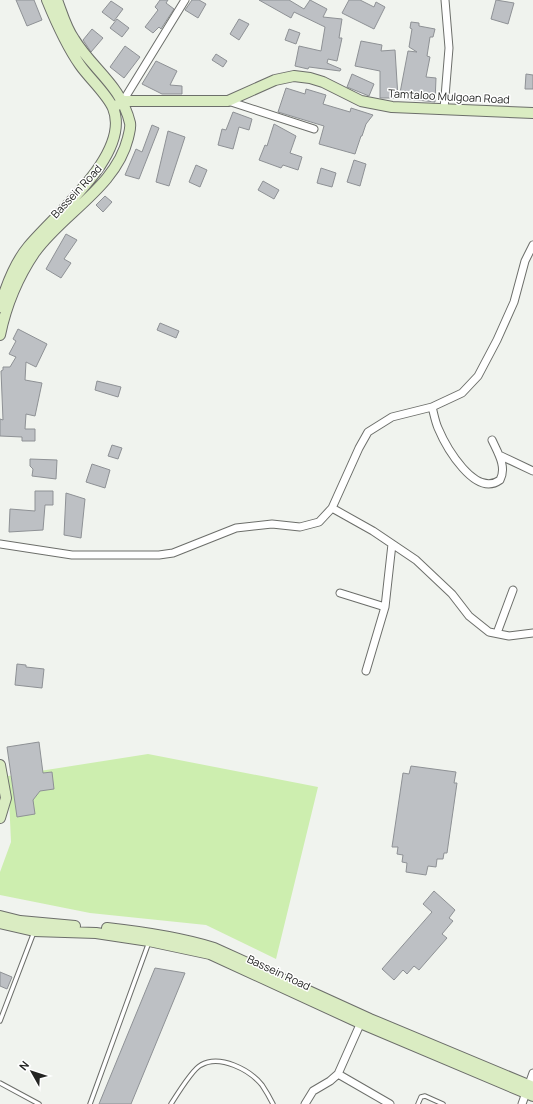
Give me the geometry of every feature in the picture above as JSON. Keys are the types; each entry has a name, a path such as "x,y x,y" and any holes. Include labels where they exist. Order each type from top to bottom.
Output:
{"main road":[{"path":"47,0 70,49 113,108 123,100"},
{"name":"Bassein Road","path":"0,335 2,323 16,285 36,251 104,181 125,147 131,125 123,100 117,90 87,58 73,38 57,0"},
{"name":"Tamtaloo Mulgoan Road","path":"123,100 228,101 275,80 294,76 310,78 323,82 361,101 392,106 533,113"},
{"name":"Bassein Road","path":"0,307 8,282 27,248 95,173 108,154 115,136 116,122 113,108"},
{"path":"0,765 6,798 0,818"},
{"name":"Bassein Road","path":"0,916 35,926 149,941 210,954 530,1091"},
{"name":"Bassein Road","path":"0,924 142,932 194,942 214,948 362,1020"}],"street":[{"path":"123,100 185,0"},
{"path":"444,109 449,48 445,0"},
{"path":"228,101 314,128"},
{"path":"0,544 72,555 159,555 174,553 236,528 272,524 300,527 319,522 332,508 358,448 368,432 392,417 432,407 462,393 478,376 514,302 525,261 533,245"},
{"path":"432,407 438,428 446,445 458,463 469,474 482,483 491,485 500,480 503,474 499,455 492,440"},
{"path":"499,455 533,471"},
{"path":"332,508 416,560 452,594 469,616 489,632 509,636 533,633"},
{"path":"366,671 385,607 392,544"},
{"path":"497,633 513,590"},
{"path":"340,593 385,607"},
{"path":"305,1104 313,1091 320,1085 330,1081 338,1074 362,1020"},
{"path":"522,1104 530,1091 533,1073"},
{"path":"338,1074 390,1104"}],"lane":[{"path":"0,1021 35,926"},
{"path":"90,1104 149,941"},
{"path":"171,1104 200,1065 214,1061 229,1063 248,1074 262,1085 273,1104"},
{"path":"0,1084 39,1104"},
{"path":"418,1104 422,1097 425,1096 443,1104"}],"green space":[{"path":"148,754 318,787 276,959 206,925 90,913 0,895 0,872 11,842 8,776"}],"building":[{"path":"16,0 34,0 42,20 27,26"},
{"path":"160,0 168,0 166,3 174,9 161,29 159,27 153,33 145,27 158,10 155,7"},
{"path":"192,0 199,0 206,4 198,18 185,10"},
{"path":"259,0 289,0 304,9 310,0 327,9 323,17 342,19 339,38 342,38 337,61 328,59 327,63 341,69 340,71 309,67 308,69 295,66 299,46 321,51 325,27 294,12 291,18"},
{"path":"349,0 360,0 374,7 376,2 385,7 374,29 342,13"},
{"path":"496,0 514,3 508,24 491,19"},
{"path":"111,1 123,9 114,21 102,12"},
{"path":"117,19 129,28 122,37 110,28"},
{"path":"239,19 249,24 239,40 230,34"},
{"path":"411,22 419,23 419,26 435,29 433,37 430,37 427,56 430,57 426,77 436,78 435,102 399,98 408,51 417,52 409,47 412,29 410,28"},
{"path":"92,29 103,38 91,52 83,40"},
{"path":"289,29 300,33 296,44 285,40"},
{"path":"361,41 382,45 381,51 395,50 398,98 380,98 380,71 355,66"},
{"path":"125,46 140,57 124,78 110,67"},
{"path":"216,54 227,61 223,67 212,60"},
{"path":"156,61 177,71 170,85 182,86 182,94 162,94 142,84"},
{"path":"352,74 374,84 369,96 347,87"},
{"path":"526,74 533,75 533,89 525,89"},
{"path":"286,88 305,94 306,89 326,95 323,104 350,112 351,108 373,115 366,124 355,154 319,144 324,126 278,112"},
{"path":"233,112 252,119 249,130 239,127 233,149 218,145 222,129 226,130"},
{"path":"274,124 296,136 290,153 302,157 298,170 283,165 281,168 259,160 265,145 267,146"},
{"path":"152,125 159,128 139,179 125,175 136,149 142,152"},
{"path":"168,131 185,137 169,186 156,182"},
{"path":"354,160 366,164 360,186 347,182"},
{"path":"196,165 207,170 200,187 189,182"},
{"path":"321,168 336,173 332,187 317,183"},
{"path":"263,181 279,190 274,199 258,190"},
{"path":"105,196 112,202 103,212 96,205"},
{"path":"66,234 77,240 64,259 71,263 61,278 46,269"},
{"path":"160,323 179,331 176,338 157,330"},
{"path":"18,329 47,344 36,367 26,362 25,380 42,383 35,416 26,414 25,429 35,429 35,441 22,441 22,437 0,436 0,419 3,420 1,371 3,370 3,367 10,367 16,357 9,354 16,341 13,339"},
{"path":"97,381 121,387 118,397 95,390"},
{"path":"112,445 122,448 118,459 108,456"},
{"path":"30,459 57,460 56,479 32,476 33,469 30,466"},
{"path":"92,464 110,470 105,488 86,482"},
{"path":"35,491 53,491 53,505 45,505 43,530 9,532 10,509 35,511"},
{"path":"66,493 85,499 81,538 64,535"},
{"path":"17,664 26,665 26,667 44,669 42,688 15,685"},
{"path":"39,742 43,773 52,772 54,789 40,791 33,800 35,814 17,817 7,747"},
{"path":"411,766 456,772 454,783 457,783 447,853 444,853 443,859 437,859 436,867 428,866 426,875 406,872 407,863 402,862 403,855 397,854 398,847 392,847 403,773 409,774"},
{"path":"434,891 455,910 449,918 453,921 442,934 447,938 419,970 414,966 407,974 403,970 394,980 382,969 432,912 423,904"},
{"path":"155,968 185,973 131,1104 99,1104"},
{"path":"0,972 12,977 7,989 0,986"}]}
